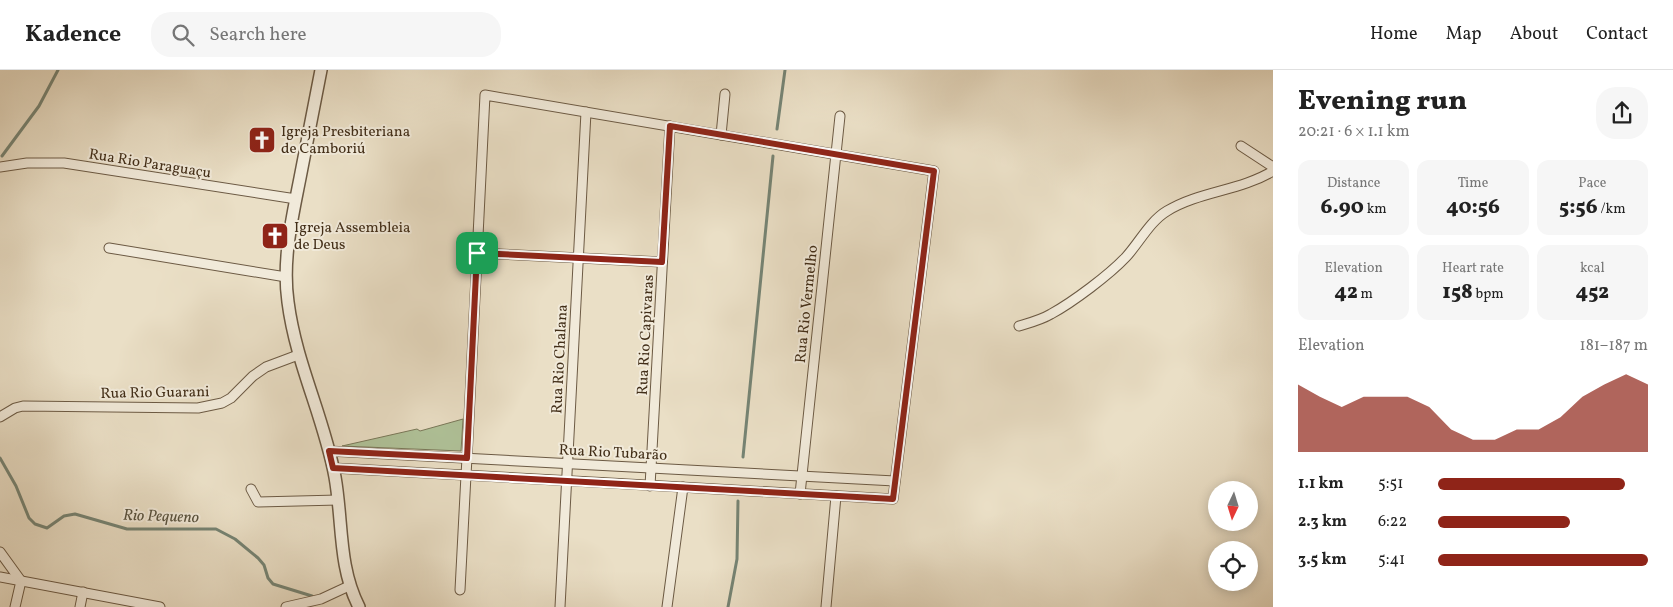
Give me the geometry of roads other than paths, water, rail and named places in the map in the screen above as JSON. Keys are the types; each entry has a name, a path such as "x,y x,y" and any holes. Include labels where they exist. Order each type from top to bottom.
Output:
{"street":[{"path":"321,70 296,199 287,256 286,277 289,308 298,355 333,468 343,559 350,586 359,607"},
{"path":"721,135 725,94"},
{"path":"460,590 485,95 934,171 895,481"},
{"name":"Rua Rio Chalana","path":"560,607 586,112"},
{"name":"Rua Rio Vermelho","path":"800,494 840,116"},
{"name":"Rua Rio Capivaras","path":"650,486 670,126"},
{"path":"1241,146 1273,167"},
{"name":"Rua Rio Paraguaçu","path":"0,167 27,163 64,163 296,199"},
{"path":"1018,326 1050,315 1090,286 1120,262 1166,212 1204,195 1248,183 1273,171"},
{"path":"109,248 286,277"},
{"path":"477,253 662,262"},
{"name":"Rua Rio Guarani","path":"0,417 22,406 198,408 211,406 232,398 253,376 266,367 298,355"},
{"name":"Rua Rio Tubarão","path":"329,451 895,481 893,499 333,468"},
{"path":"667,607 683,487"},
{"path":"252,489 258,502 338,500"},
{"path":"826,607 836,496"},
{"path":"0,552 21,581 15,607"},
{"path":"0,577 160,607"},
{"path":"286,607 321,598 350,586"},
{"path":"80,607 83,592"}],"waterway":[{"name":"Rio Pequeno","path":"2,156 39,106 58,70"},
{"path":"777,129 785,70"},
{"path":"743,457 773,156"},
{"name":"Rio Pequeno","path":"0,458 16,486 29,518 35,524 47,528 64,516 75,514 127,529 216,529 235,539 258,558 264,565 268,578 273,584 312,596"},
{"path":"728,607 737,559 738,501"}],"place":[{"name":"Igreja Presbiteriana de Camboriú","path":"262,140"},
{"name":"Igreja Assembleia de Deus","path":"275,236"}]}
